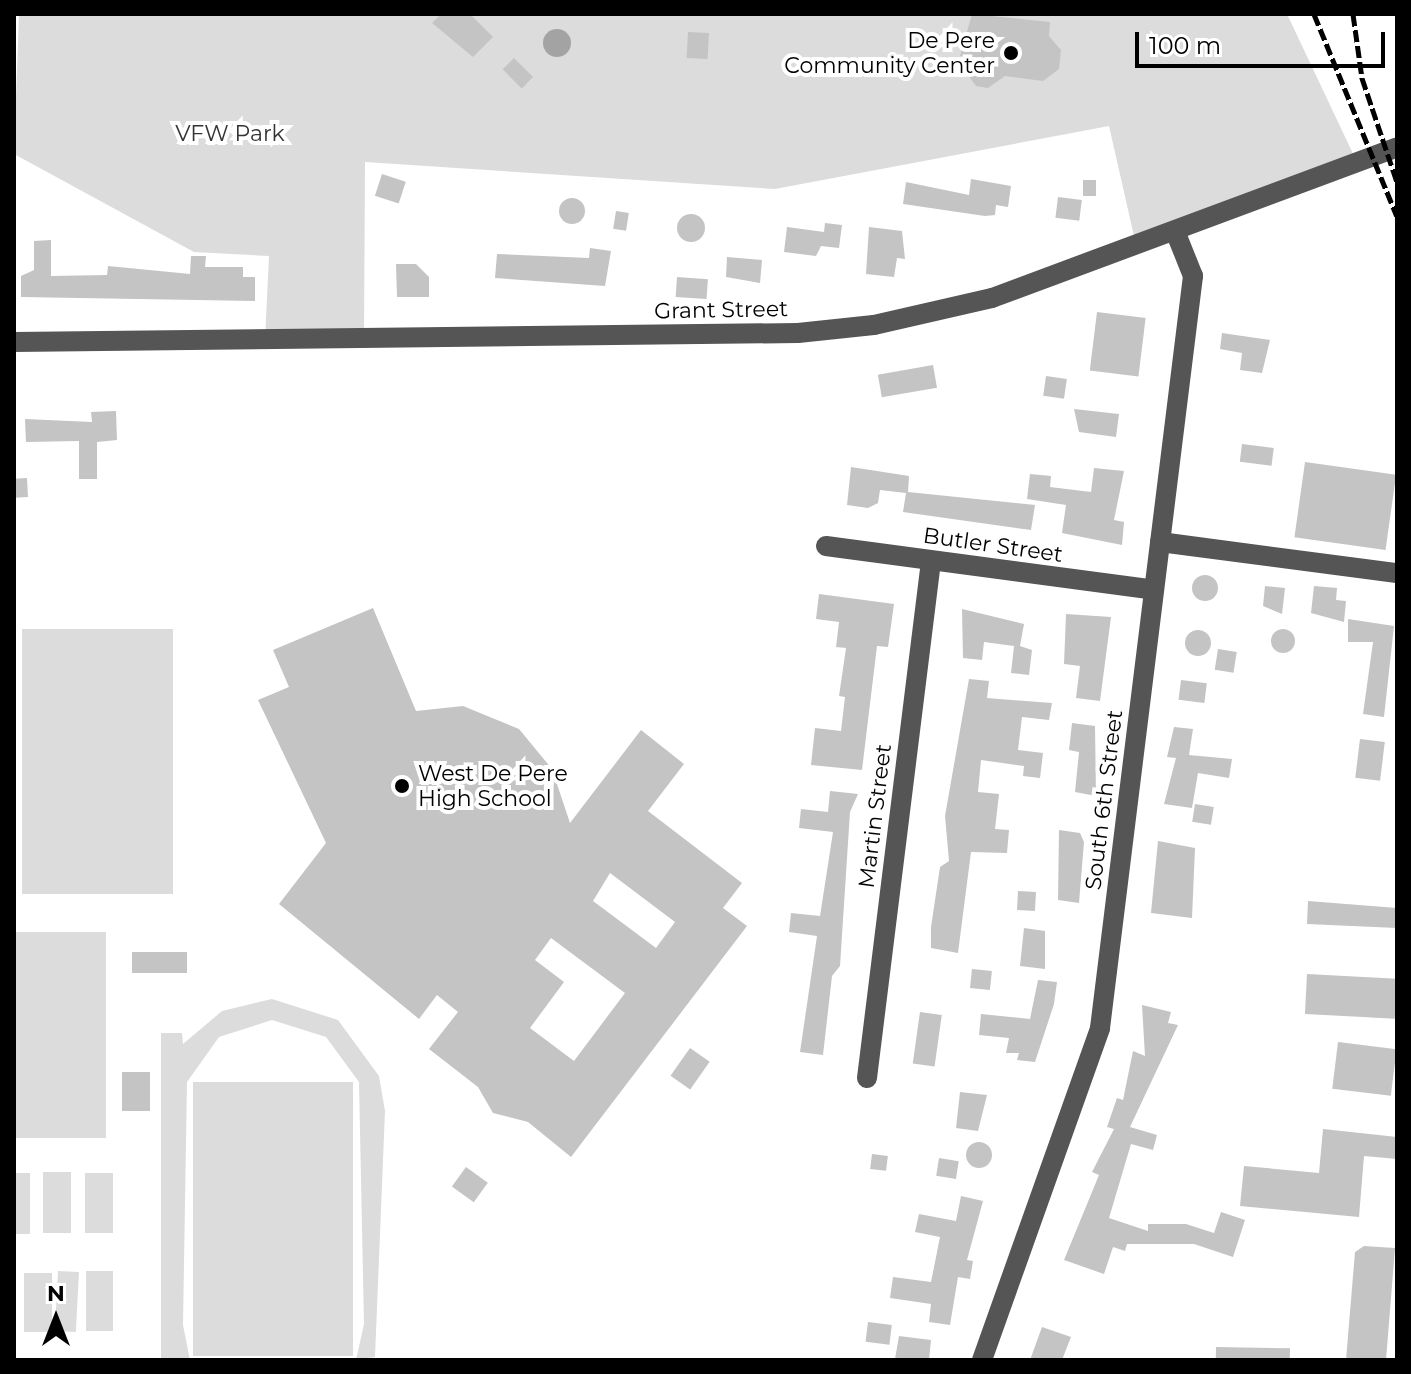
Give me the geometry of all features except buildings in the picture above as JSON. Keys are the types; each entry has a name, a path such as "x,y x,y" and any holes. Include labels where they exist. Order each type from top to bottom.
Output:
{"street":[{"name":"Grant Street","path":"14,342 798,333 992,298 1397,147"},
{"name":"South 6th Street","path":"982,1360 1100,1028 1193,276 1175,231"},
{"path":"1160,542 1397,573"},
{"name":"Butler Street","path":"826,546 1154,590"},
{"name":"Martin Street","path":"867,1078 931,561"}],"green space":[{"name":"VFW Park","path":"19,14 1287,14 1355,158 1136,245 1109,126 775,189 365,162 364,339 265,340 269,256 194,252 14,154"},
{"path":"22,629 173,629 173,894 22,894"},
{"path":"14,932 106,932 106,1138 14,1138"},
{"path":"272,999 338,1020 379,1076 385,1111 375,1357 356,1360 364,1324 359,1082 326,1037 272,1020 219,1037 187,1082 183,1325 190,1360 161,1360 161,1033 182,1033 183,1044 222,1011"},
{"path":"193,1082 353,1082 353,1356 193,1356"},
{"path":"43,1172 71,1172 71,1233 43,1233"},
{"path":"14,1173 30,1173 30,1234 14,1234"},
{"path":"85,1173 113,1173 113,1233 85,1233"},
{"path":"58,1271 79,1272 76,1332 55,1331"},
{"path":"86,1271 113,1271 113,1331 86,1331"},
{"path":"24,1273 52,1273 52,1332 24,1332"}],"shaded area":[{"path":"557,29 567,33 571,43 567,53 557,57 547,53 543,43 547,33"}],"railway":[{"path":"1314,14 1397,216"},
{"path":"1353,14 1362,78 1397,182"}],"place":[{"name":"De Pere Community Center","path":"1011,53"},
{"name":"West De Pere High School","path":"402,786"}]}
